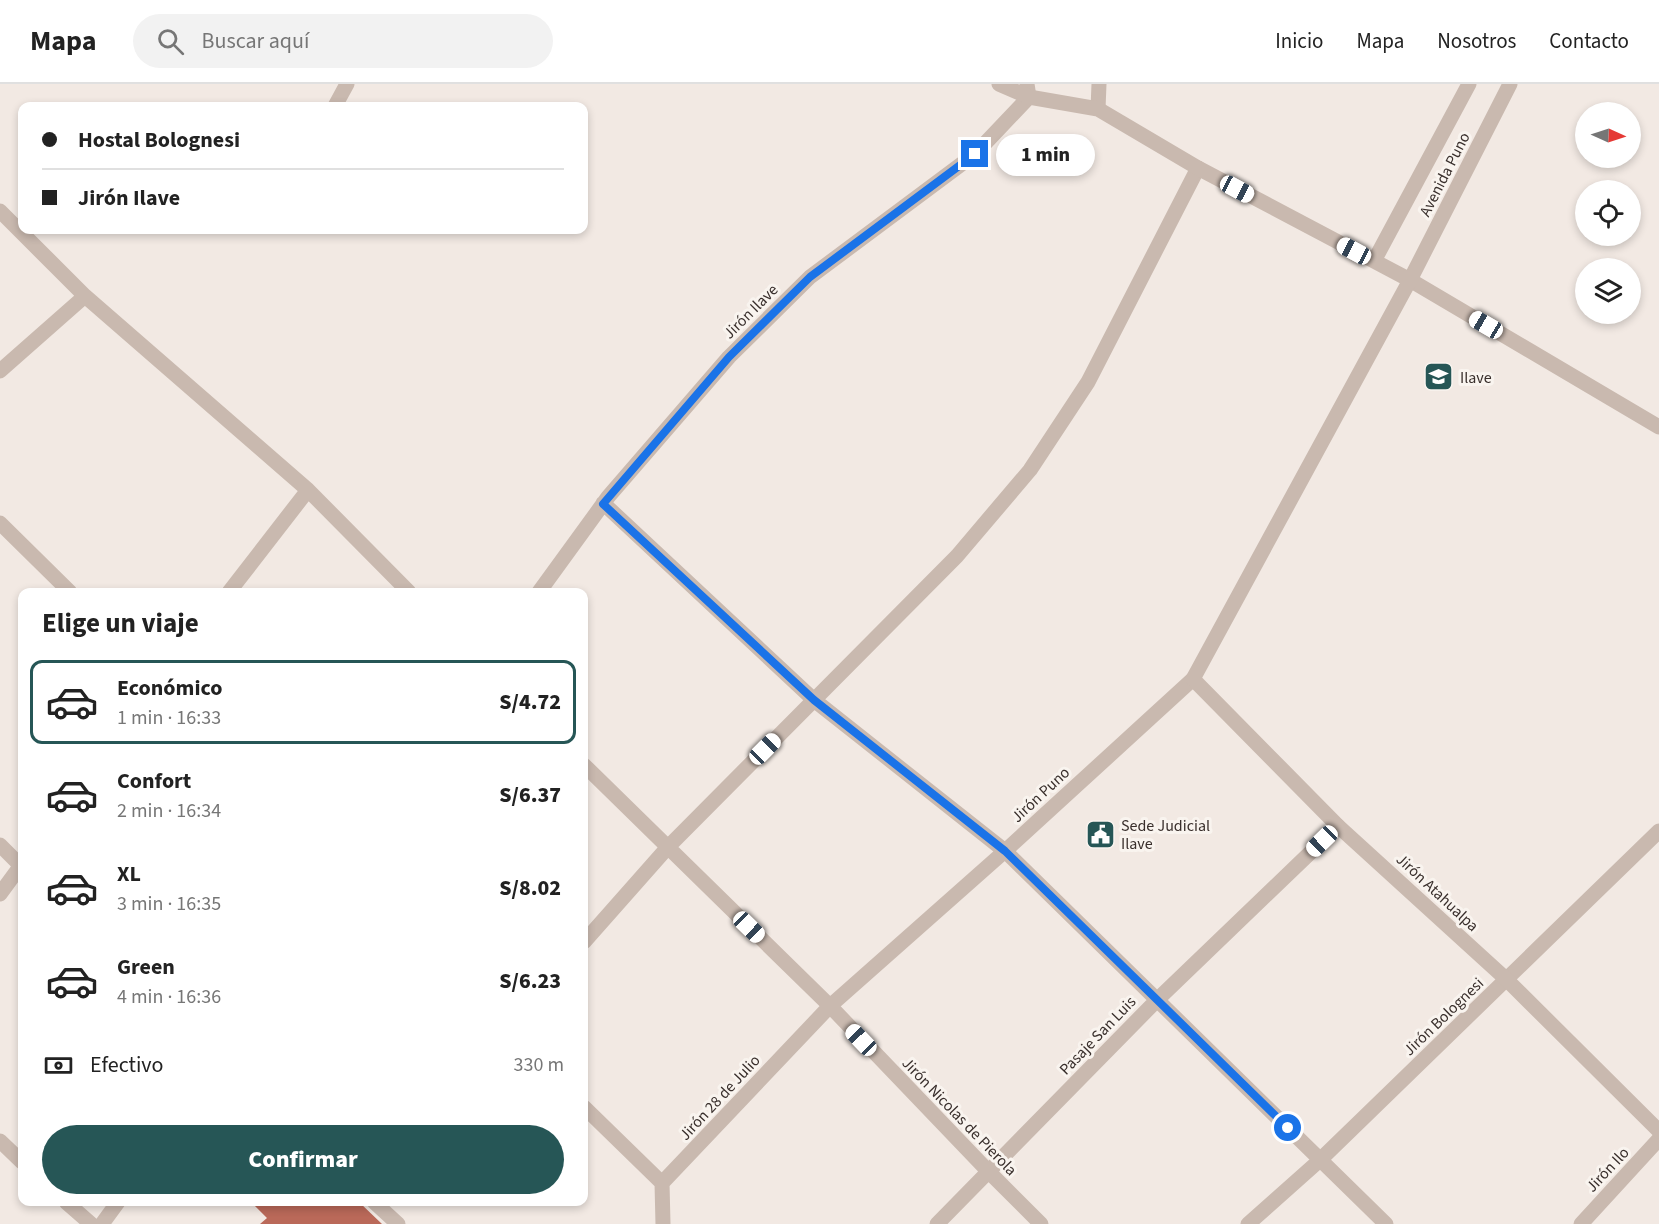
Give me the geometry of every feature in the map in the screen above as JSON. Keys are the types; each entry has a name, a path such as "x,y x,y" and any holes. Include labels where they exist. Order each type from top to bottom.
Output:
{"street":[{"path":"337,102 347,84"},
{"path":"999,84 1098,109 1198,168 1410,280 1659,427"},
{"path":"1098,109 1099,84"},
{"name":"Avenida Puno","path":"1374,261 1469,84"},
{"name":"Avenida Puno","path":"1193,679 1410,280 1510,84"},
{"name":"Jirón Ilave","path":"542,588 603,504 729,357 810,277 975,154 1028,90"},
{"path":"588,937 668,847 957,556 1030,470 1088,382 1198,168"},
{"path":"0,211 18,229"},
{"path":"23,234 86,296 308,490 406,588"},
{"path":"0,371 86,296"},
{"path":"232,588 308,490"},
{"path":"603,504 814,700 1005,851 1386,1224"},
{"path":"0,523 66,588"},
{"name":"Jirón Atahualpa","path":"1193,679 1338,826 1506,980 1659,1131"},
{"name":"Jirón Puno","path":"830,1006 1005,851 1193,679"},
{"name":"Jirón Nicolas de Pierola","path":"588,769 830,1006 1041,1224"},
{"name":"Pasaje San Luis","path":"937,1224 1158,999 1338,826"},
{"name":"Jirón Bolognesi","path":"1248,1224 1320,1161 1659,831"},
{"path":"0,845 18,862"},
{"path":"0,894 18,871"},
{"name":"Jirón 28 de Julio","path":"662,1183 830,1006"},
{"path":"588,1111 662,1183 663,1224"},
{"name":"Jirón Ilo","path":"1581,1224 1659,1139"},
{"path":"0,1141 18,1158"},
{"path":"71,1206 91,1224"},
{"path":"102,1224 115,1206"},
{"path":"378,1206 398,1224"}],"building":[{"path":"255,1206 363,1206 382,1224 260,1224 267,1218"}],"place":[{"name":"Ilave","path":"1439,377"},
{"name":"Sede Judicial Ilave","path":"1100,834"}],"route":[{"path":"975,154 810,277 729,357 603,504 814,700 1005,851 1288,1128"}]}
